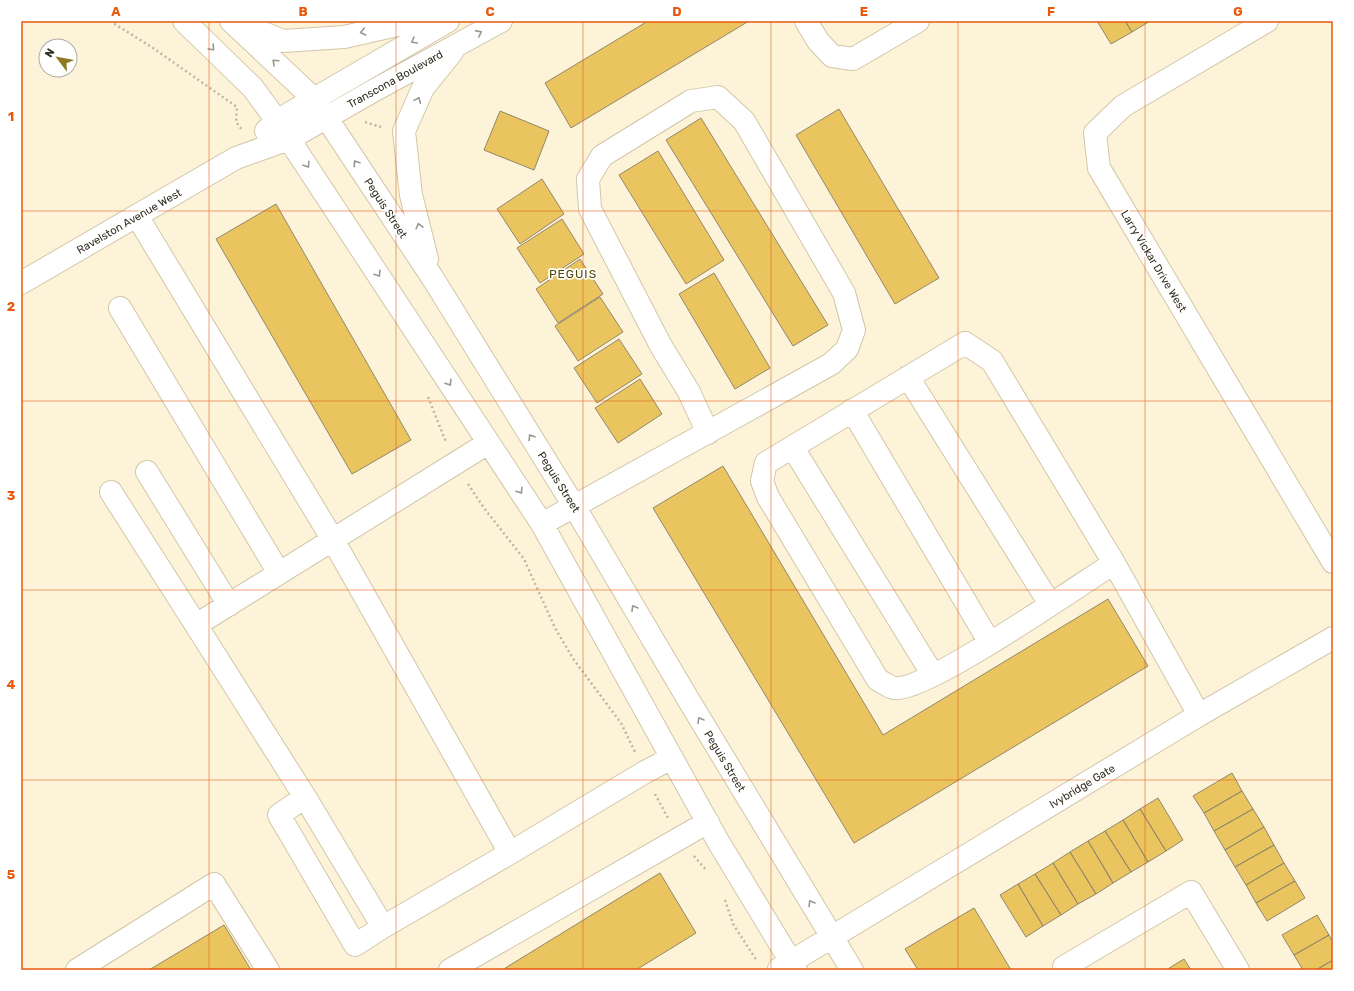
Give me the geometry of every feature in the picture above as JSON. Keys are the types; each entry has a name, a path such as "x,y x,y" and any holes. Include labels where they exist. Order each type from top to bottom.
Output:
{"street":[{"path":"184,21 253,88 278,121 542,524 708,822 781,967"},
{"name":"Peguis Street","path":"231,21 314,98 432,277 574,506 688,699 852,970"},
{"path":"234,21 283,40 344,36 415,21"},
{"name":"Transcona Boulevard","path":"278,121 314,98 448,21"},
{"name":"Transcona Boulevard","path":"290,139 501,21"},
{"path":"806,21 821,45 832,56 853,59 918,21"},
{"name":"Larry Vickar Drive West","path":"1267,21 1123,106 1096,133 1099,168 1333,562"},
{"path":"432,277 411,195 404,131 423,88 457,45"},
{"path":"542,524 708,433 831,364 847,349 854,330 844,293 744,121 718,97 691,101 602,156 588,178 590,209 661,346 689,392 708,433"},
{"name":"Ravelston Avenue West","path":"236,158 278,121"},
{"name":"Ravelston Avenue West","path":"21,283 236,158 290,139"},
{"path":"137,216 333,540 510,853"},
{"path":"120,308 279,573"},
{"path":"1114,563 990,643 933,675 907,686 894,688 878,680 768,497 762,481 766,463 965,343 992,361 1114,563 1199,715"},
{"path":"908,377 1050,604"},
{"path":"852,410 990,643"},
{"path":"196,625 488,443"},
{"path":"793,448 933,675"},
{"path":"147,472 229,605"},
{"path":"111,492 305,797 384,928"},
{"name":"Ivybridge Gate","path":"781,967 1199,715 1333,638"},
{"path":"305,797 279,815 355,945 645,772 672,758"},
{"path":"450,970 708,822"},
{"path":"316,879 344,862"},
{"path":"77,970 214,884 268,970"},
{"path":"1066,970 1064,967 1191,892 1238,970"}],"path":[{"path":"110,21 153,48 236,107 236,122 253,142"},
{"path":"427,396 460,474 484,508 524,559 555,628 574,660 621,723 670,823 711,876"},
{"path":"721,893 733,924 781,967"}],"building":[{"path":"648,21 749,21 571,128 545,83"},
{"path":"1097,21 1125,21 1132,32 1111,44"},
{"path":"1125,21 1150,21 1132,32"},
{"path":"839,109 939,278 895,304 796,135"},
{"path":"500,111 549,131 534,170 484,150"},
{"path":"701,118 828,325 793,346 666,140"},
{"path":"658,151 724,260 686,284 619,175"},
{"path":"542,179 564,214 520,244 497,209"},
{"path":"276,204 411,440 352,474 216,239"},
{"path":"562,219 584,254 540,283 517,248"},
{"path":"580,259 603,294 558,323 536,289"},
{"path":"714,273 770,368 735,389 679,294"},
{"path":"600,297 623,332 578,361 555,326"},
{"path":"619,339 642,374 597,403 574,368"},
{"path":"640,379 662,414 618,443 595,408"},
{"path":"723,466 883,735 1108,599 1148,666 854,843 653,508"},
{"path":"1232,773 1242,791 1204,813 1193,796"},
{"path":"1242,791 1253,809 1214,831 1204,813"},
{"path":"1158,798 1183,840 1166,851 1140,809"},
{"path":"1140,809 1166,851 1148,862 1123,820"},
{"path":"1253,809 1264,827 1225,850 1214,831"},
{"path":"1123,820 1148,862 1131,872 1105,831"},
{"path":"1264,827 1274,845 1235,867 1225,850"},
{"path":"1105,831 1131,872 1113,883 1088,841"},
{"path":"1088,841 1113,883 1096,894 1070,852"},
{"path":"1274,845 1284,863 1246,885 1235,867"},
{"path":"1070,852 1096,894 1078,904 1053,863"},
{"path":"1053,863 1078,904 1061,915 1035,874"},
{"path":"1284,863 1295,881 1256,903 1246,885"},
{"path":"660,873 696,933 636,970 502,970"},
{"path":"1035,874 1061,915 1043,926 1018,884"},
{"path":"1295,881 1305,898 1267,921 1256,903"},
{"path":"1018,884 1043,926 1026,937 1000,895"},
{"path":"974,908 1011,970 918,970 905,949"},
{"path":"1317,915 1329,935 1294,955 1282,935"},
{"path":"224,925 251,970 149,970"},
{"path":"1329,935 1333,943 1333,960 1316,970 1303,970 1294,955"},
{"path":"1184,959 1191,970 1166,970"},
{"path":"1333,960 1333,970 1316,970"}],"district":[{"name":"PEGUIS","path":"573,274"}]}
